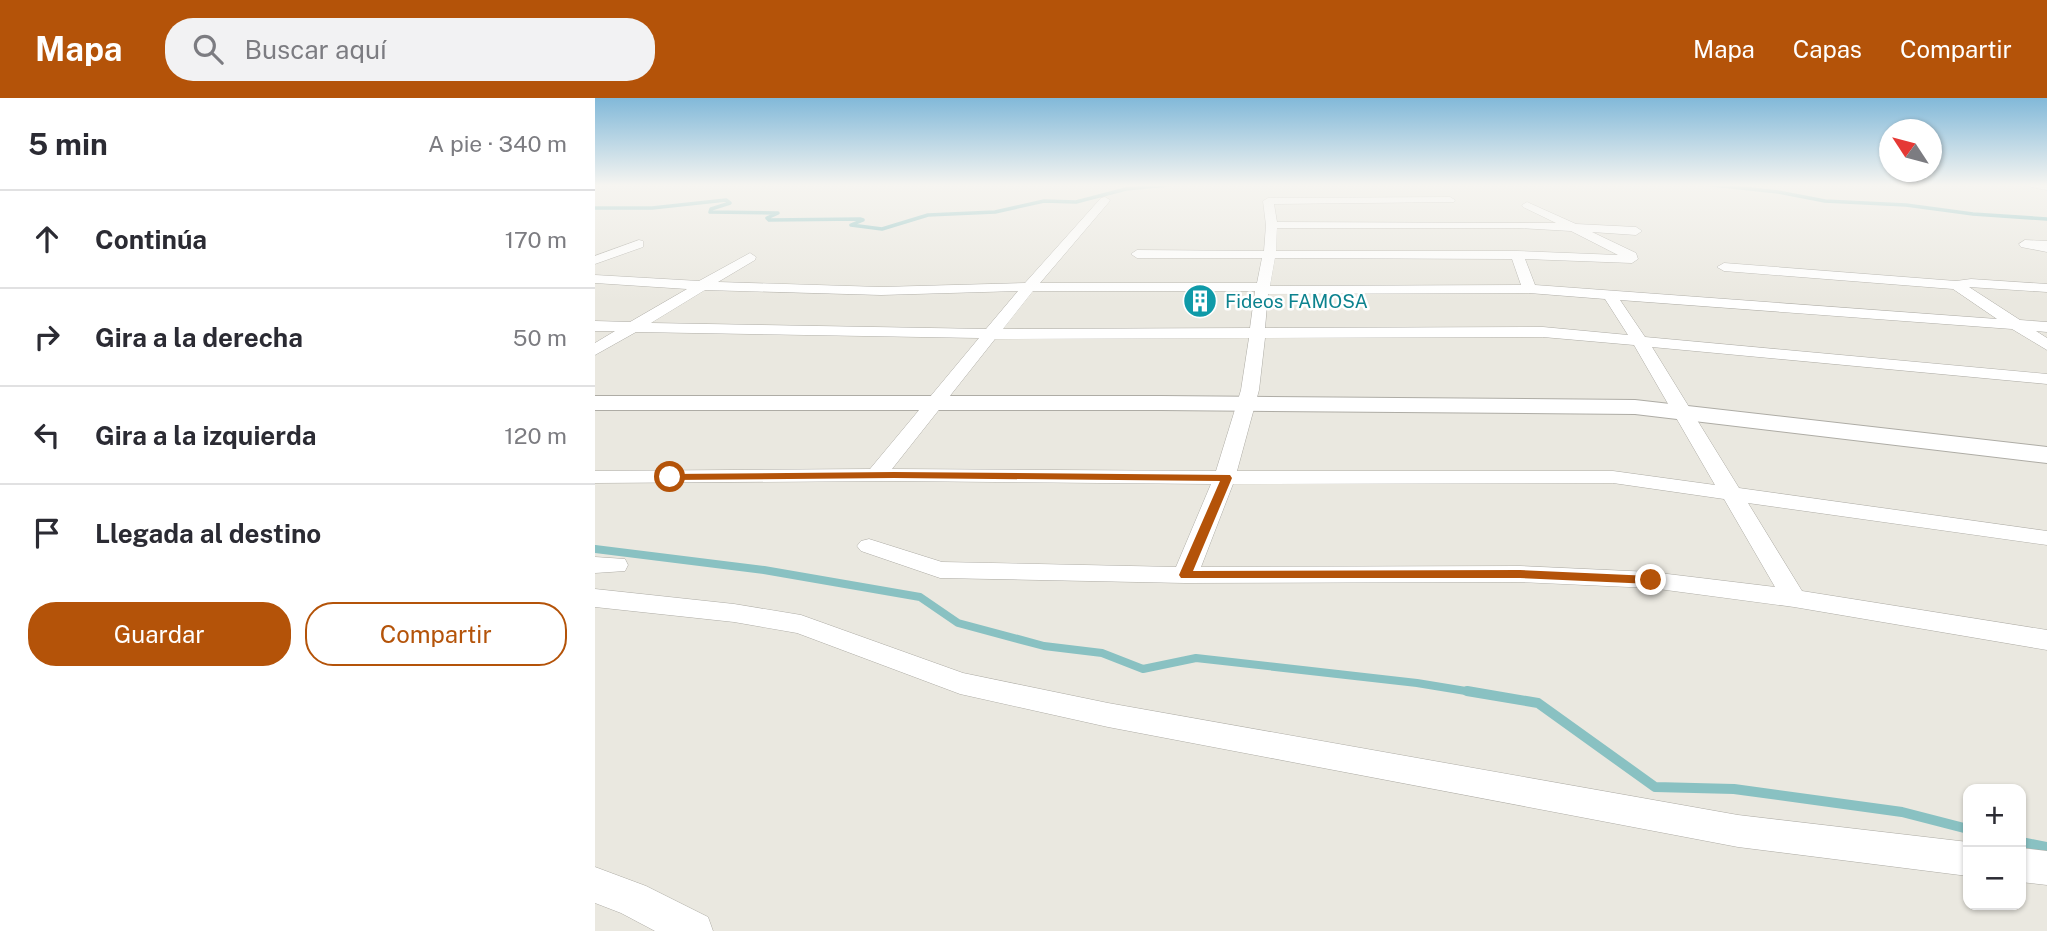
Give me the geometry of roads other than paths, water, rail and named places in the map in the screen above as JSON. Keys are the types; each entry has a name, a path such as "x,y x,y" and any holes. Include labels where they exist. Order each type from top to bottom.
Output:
{"main road":[{"path":"595,387 941,396"},
{"path":"595,403 941,396 1249,396 1588,406 1678,405 2047,442"},
{"path":"1678,405 2047,455"}],"street":[{"path":"876,475 1029,287 1084,224"},
{"path":"1137,254 1517,255 1632,260 1631,256 1566,224"},
{"path":"1185,575 1226,478 1249,396 1274,225 1572,227 1636,231"},
{"path":"595,260 639,244"},
{"path":"1517,255 1529,289"},
{"path":"595,350 750,257"},
{"path":"1724,267 1956,285 2047,288"},
{"path":"595,279 705,286 881,291 1029,287 1529,289 2047,327"},
{"path":"1956,285 2047,345"},
{"path":"1610,296 1794,598"},
{"path":"595,326 991,334 1543,332 2047,379"},
{"path":"595,477 1613,477 2047,538"},
{"path":"869,546 940,570 1185,575 1520,574 1651,580 1794,598 2047,640"},
{"path":"595,598 734,613 801,624 960,683 1108,715 1738,831 1963,858"},
{"path":"2026,866 2047,869"},
{"path":"595,885 633,899 694,931"}],"waterway":[{"path":"854,224 851,225 882,229 899,224"},
{"path":"595,549 764,570 920,597 958,623 1044,646 1102,653 1143,669 1196,658 1417,683 1478,693"},
{"path":"1467,691 1538,703 1655,787 1734,789 1902,812 1963,828"},
{"path":"2026,843 2047,847"}],"place":[{"name":"Fideos FAMOSA","path":"1200,301"}]}
